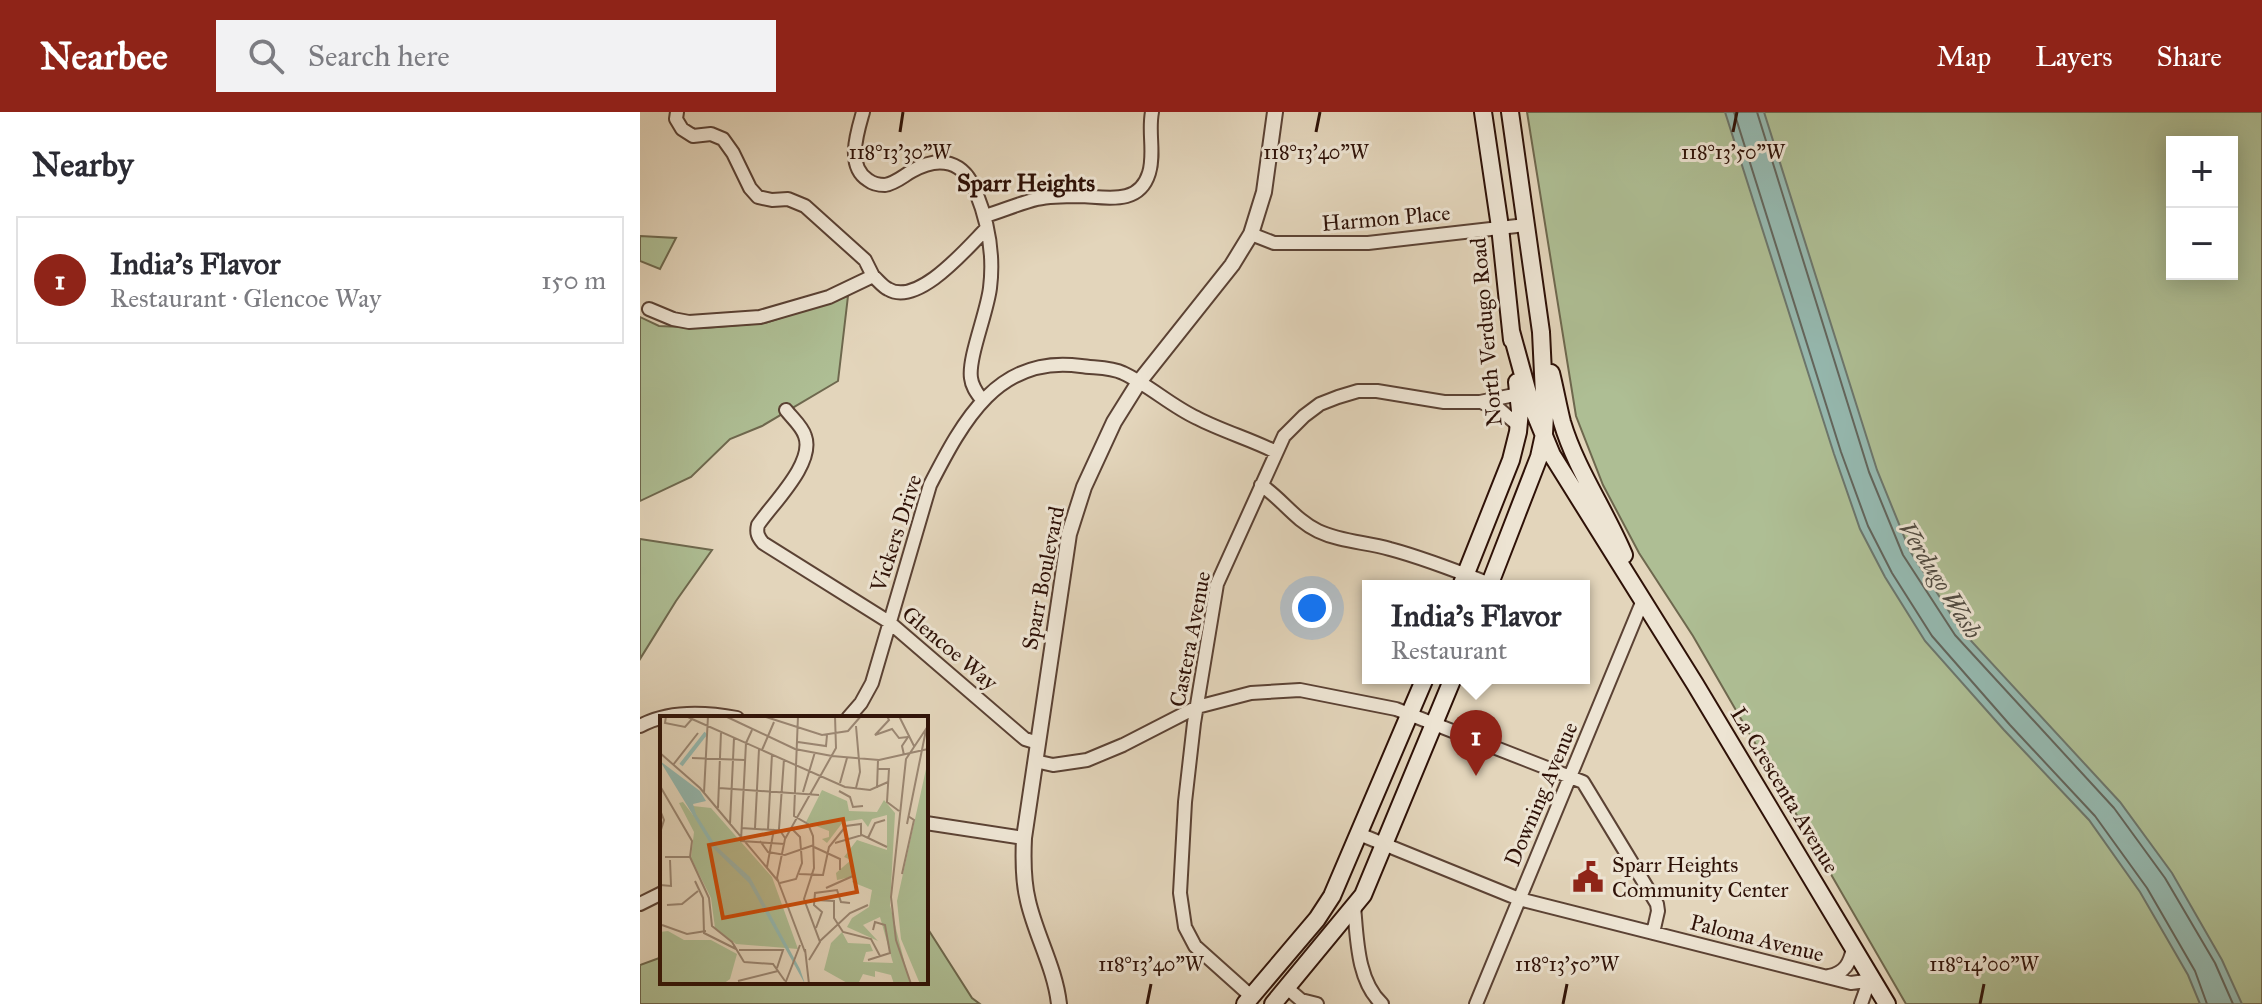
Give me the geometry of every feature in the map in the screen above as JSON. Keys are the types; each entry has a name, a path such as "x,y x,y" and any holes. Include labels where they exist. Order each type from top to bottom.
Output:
{"main road":[{"name":"North Verdugo Road","path":"1463,580 1511,460 1519,426 1519,394 1500,227 1483,112"},
{"path":"1491,580 1536,465 1544,434 1541,332 1510,112"},
{"name":"La Crescenta Avenue","path":"1511,331 1531,404 1552,455 1887,1004"},
{"name":"La Crescenta Avenue","path":"1541,332 1563,423 1643,600"},
{"path":"1248,1000 1317,919 1332,896 1423,684"},
{"path":"1273,1004 1363,895 1451,684"}],"street":[{"path":"677,112 676,119 682,129 693,136 711,134 723,139 758,197 788,199 805,206 865,260 873,276 888,290 898,293 910,292 937,276 986,222 1037,199 1082,196 1115,199 1129,196 1143,185 1149,173 1152,113 1136,112"},
{"path":"863,112 855,163 861,175 872,183 884,185 898,181 925,164 940,162 954,164 966,172 974,188 986,222 991,263 990,287 971,378 982,400"},
{"name":"Sparr Boulevard","path":"1059,1004 1057,988 1028,901 1023,865 1024,838 1069,534 1084,487 1107,434 1139,382 1216,287 1251,234 1264,192 1275,112"},
{"name":"Harmon Place","path":"1251,234 1274,243 1368,243 1526,225"},
{"path":"649,309 689,322 760,317 829,297 873,276"},
{"name":"Vickers Drive","path":"850,716 872,683 930,485 982,400 1009,378 1045,365 1067,364 1121,371 1196,418 1276,452"},
{"name":"Castera Avenue","path":"1248,1000 1188,936 1180,893 1185,802 1217,584 1261,485 1284,436 1304,416 1325,402 1358,391 1377,391 1444,402 1480,402 1519,394"},
{"name":"Castera Avenue","path":"1480,402 1498,408 1519,426"},
{"name":"Glencoe Way","path":"786,410 804,433 807,449 805,459 763,518 757,531 763,543 889,622 1025,739 1038,743"},
{"path":"1261,485 1273,492 1294,516 1316,530 1337,539 1415,556 1463,580"},
{"name":"Downing Avenue","path":"1476,1004 1643,600"},
{"path":"1035,761 1053,765 1087,760 1197,707 1251,693 1300,690 1411,713 1585,785 1653,897 1658,911 1653,933"},
{"path":"670,716 726,716"},
{"path":"640,726 660,718"},
{"path":"928,823 1024,838"},
{"name":"Paloma Avenue","path":"1359,834 1519,899 1851,983 1873,980"},
{"path":"640,904 660,894"},
{"path":"1354,906 1359,956 1373,996 1382,1004"},
{"path":"1827,977 1844,971 1853,948"},
{"path":"1861,1004 1873,980"},
{"path":"1287,988 1301,1000 1317,1004"}],"green space":[{"path":"1527,112 2262,112 2262,1004 1906,1004 1693,636 1639,553 1603,485 1576,416"},
{"path":"640,236 676,238 660,269 640,261"},
{"path":"848,296 838,381 762,426 730,439 691,477 640,501 640,317 659,326 704,328 765,323"},
{"path":"640,539 712,550 640,659"},
{"path":"928,929 972,998 980,1004 640,1004 640,965 660,958 660,984 928,984"}],"water":[{"path":"1725,112 1764,112 1877,470 1910,551 1961,630 2120,802 2172,873 2222,960 2242,1004 2200,1004 2188,975 2140,892 2089,820 1925,641 1885,577 1860,529 1834,454"}],"place":[{"name":"India's Flavor","path":"1476,776"},
{"name":"Sparr Heights Community Center","path":"1588,877"}],"district":[{"name":"Sparr Heights","path":"1026,183"}],"water label":[{"name":"Verdugo Wash","path":"1940,580"}]}
